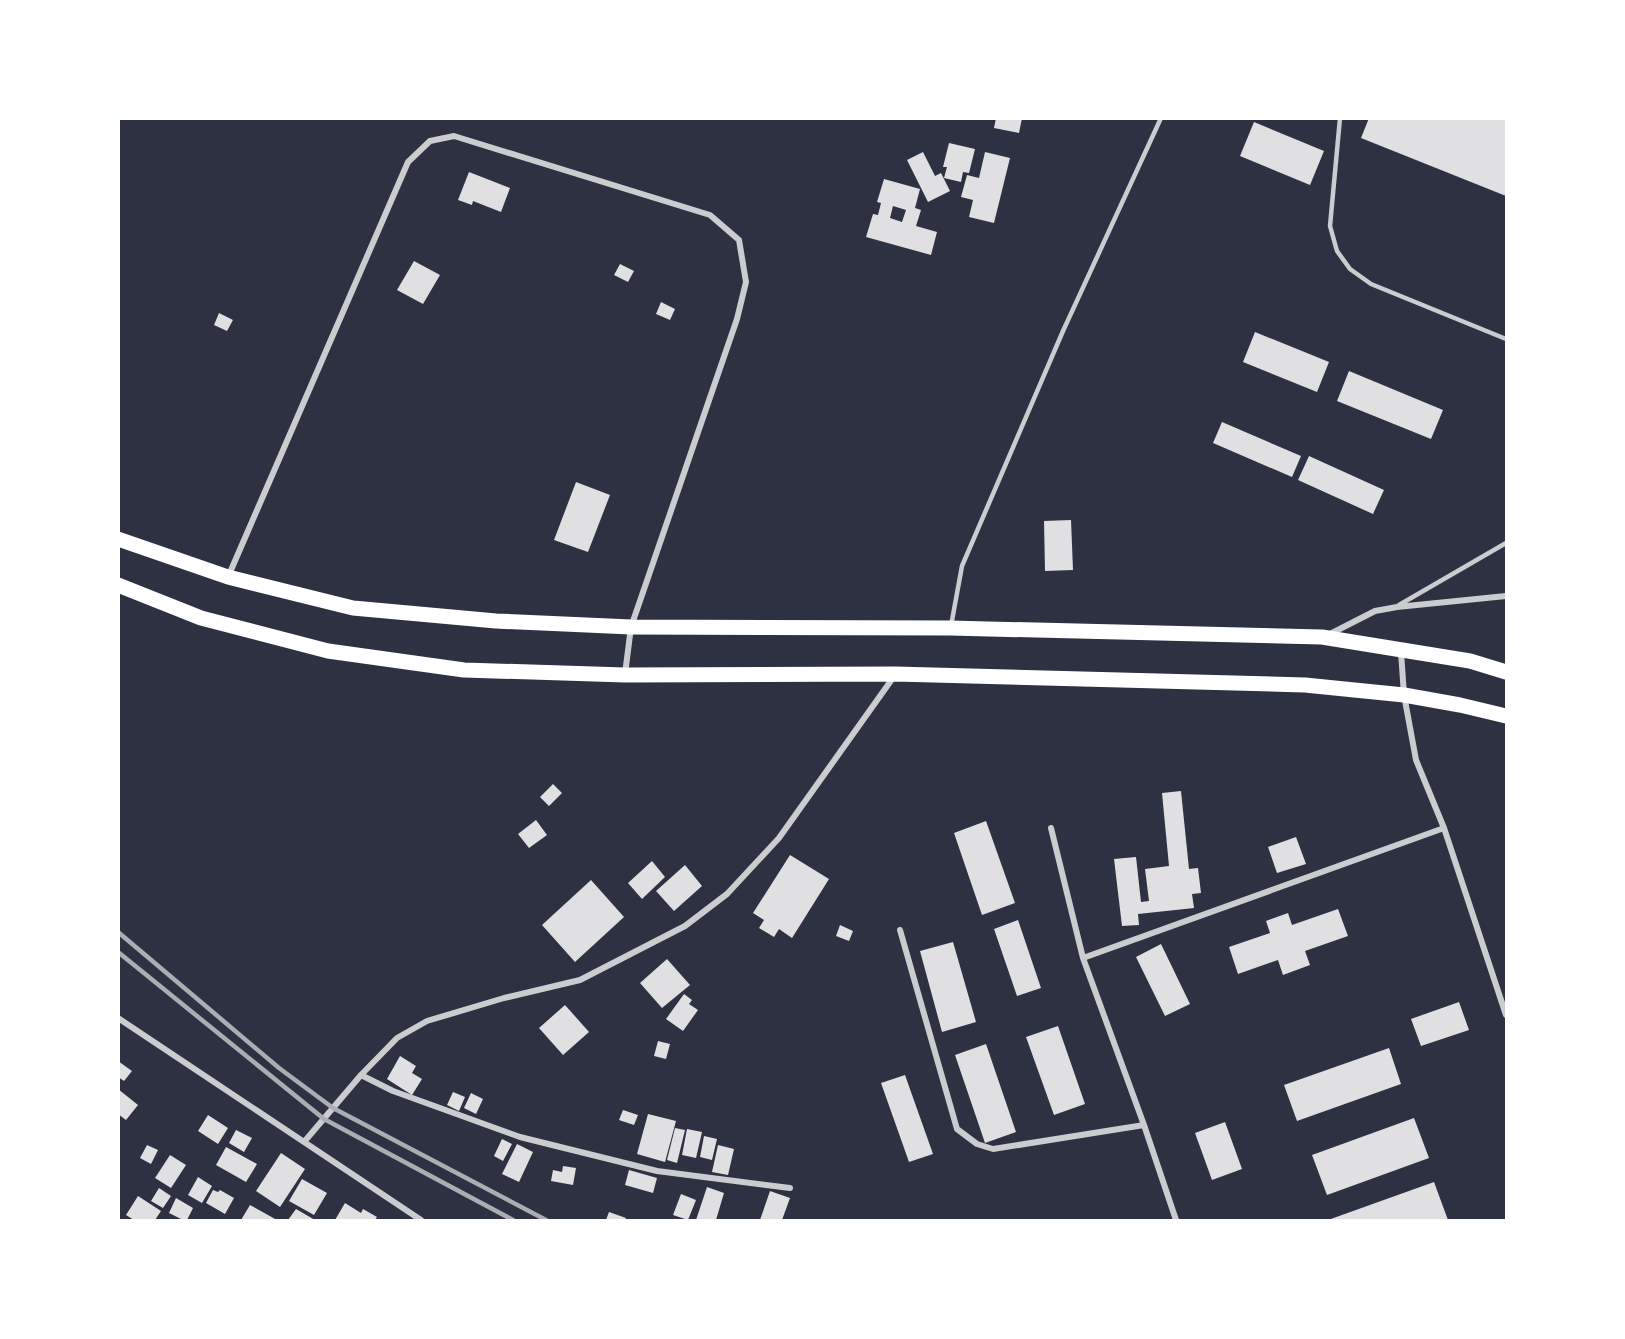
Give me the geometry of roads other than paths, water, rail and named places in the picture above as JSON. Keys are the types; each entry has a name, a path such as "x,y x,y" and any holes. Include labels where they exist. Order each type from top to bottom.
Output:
{"main road":[{"path":"118,539 228,578 353,608 495,621 630,627 950,628 1322,637 1470,661 1506,672"},
{"path":"118,585 201,618 328,651 464,670 625,675 895,674 1305,685 1404,695 1506,716"}],"street":[{"path":"228,578 408,162 430,141 454,136 710,215 739,240 746,282 737,319 630,627 625,675"},
{"path":"1322,637 1375,611 1397,606 1506,596"},
{"path":"1401,650 1404,695 1416,760 1444,828 1506,1016"},
{"path":"304,1142 361,1075 397,1038 427,1021 580,980 685,926 727,894 778,838 895,674"},
{"path":"1051,828 1083,958 1144,1125 1176,1221"},
{"path":"1083,958 1444,828"},
{"path":"900,930 957,1129 976,1144 993,1149 1144,1125"},
{"path":"118,1018 421,1221"},
{"path":"361,1075 393,1091 520,1137 657,1171 790,1188"}],"lane":[{"path":"950,628 962,566 1063,331 1161,118"},
{"path":"1340,118 1329,226 1337,251 1350,269 1371,284 1506,339"},
{"path":"1397,606 1506,543"}],"railway":[{"path":"118,932 279,1068 333,1108 546,1220"},
{"path":"118,952 324,1119 513,1220"}]}
